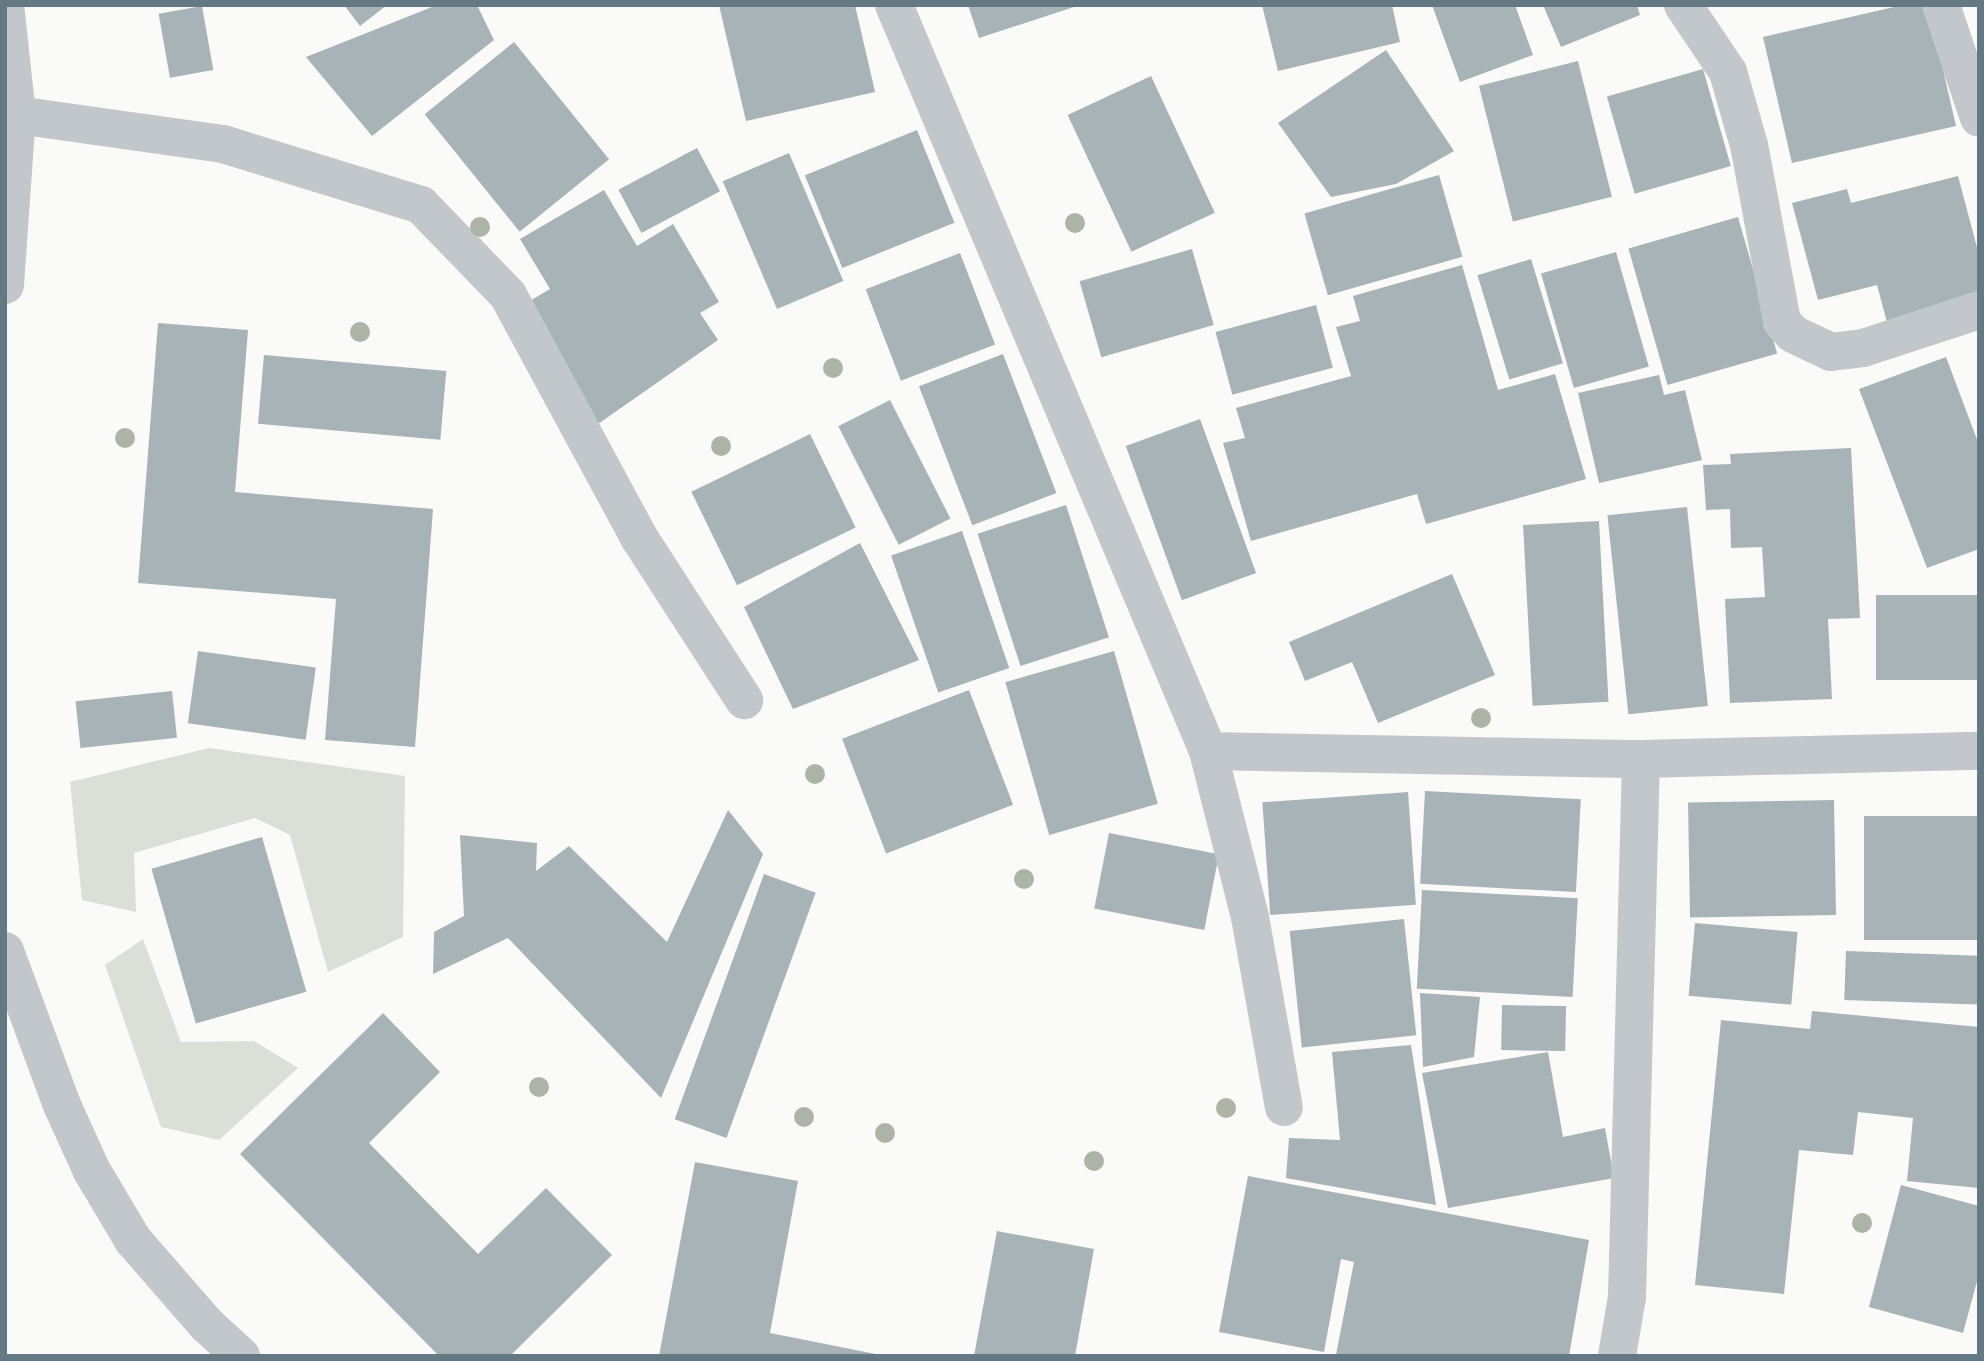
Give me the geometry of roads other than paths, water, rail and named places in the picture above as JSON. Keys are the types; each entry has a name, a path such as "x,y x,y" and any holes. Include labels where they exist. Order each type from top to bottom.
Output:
{"street":[{"path":"5,5 17,114 5,285"},
{"path":"894,5 1208,751 1250,917 1284,1107"},
{"path":"1683,5 1728,72 1749,145 1782,322 1793,334 1831,352 1863,348 1979,310"},
{"path":"1941,5 1979,118"},
{"path":"17,114 223,144 421,205 508,295 640,539 744,700"},
{"path":"1208,751 1641,759 1979,751"},
{"path":"1617,1356 1628,1297 1641,759"},
{"path":"5,951 62,1105 92,1171 133,1240 207,1325 241,1356"}]}
